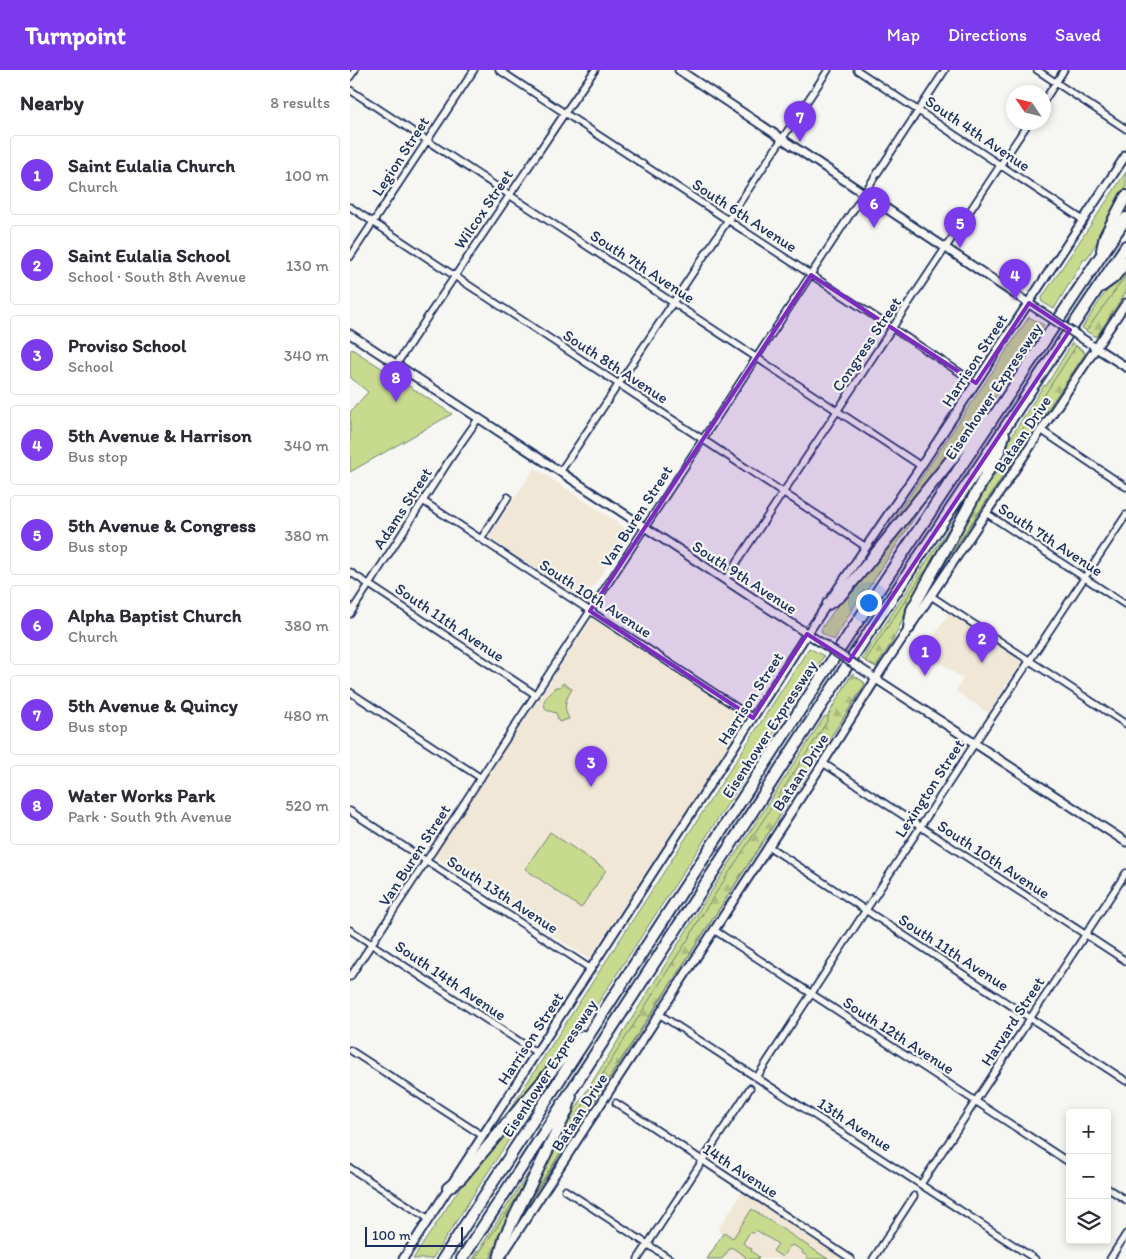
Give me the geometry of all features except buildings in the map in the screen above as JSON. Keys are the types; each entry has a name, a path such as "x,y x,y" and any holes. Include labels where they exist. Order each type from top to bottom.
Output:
{"highway":[{"path":"1099,259 1106,236 1126,196"},
{"name":"Eisenhower Expressway","path":"443,1259 847,638 1126,218"},
{"name":"Eisenhower Expressway","path":"462,1259 856,651 1126,246"},
{"path":"1097,290 1114,278 1126,262"},
{"path":"828,604 840,596 856,578 975,430 999,408"},
{"path":"909,628 912,610 1000,449 1006,425"},
{"path":"448,1188 461,1178 573,1045 595,1025"},
{"path":"499,1259 509,1229 566,1111 573,1088"}],"street":[{"path":"350,77 355,70"},
{"name":"Legion Street","path":"350,257 474,70"},
{"name":"South 6th Avenue","path":"499,70 976,383"},
{"name":"Wilcox Street","path":"396,365 454,276 595,70"},
{"path":"679,70 1126,367"},
{"path":"560,472 828,70"},
{"name":"South 4th Avenue","path":"857,70 1083,220"},
{"name":"Van Buren Street","path":"350,977 945,70"},
{"path":"1037,70 1126,129"},
{"path":"1051,90 1064,70"},
{"name":"South 7th Avenue","path":"350,90 921,466"},
{"name":"Congress Street","path":"725,580 1024,130"},
{"name":"Harrison Street","path":"403,1259 807,634 921,466 1126,155"},
{"name":"South 8th Avenue","path":"350,208 866,547"},
{"name":"Bataan Drive","path":"499,1259 909,628 1126,303"},
{"name":"South 9th Avenue","path":"350,334 1126,842"},
{"name":"Adams Street","path":"350,614 478,418"},
{"path":"1041,430 1126,487"},
{"path":"481,539 508,497"},
{"name":"South 10th Avenue","path":"423,501 753,718"},
{"name":"South 7th Avenue","path":"986,513 1126,605"},
{"name":"Lexington Street","path":"757,1077 1126,515"},
{"name":"South 11th Avenue","path":"350,572 536,695"},
{"path":"930,596 1126,724"},
{"path":"350,692 480,778"},
{"name":"South 10th Avenue","path":"823,763 1126,961"},
{"name":"South 13th Avenue","path":"350,811 591,969"},
{"name":"South 11th Avenue","path":"768,846 1126,1081"},
{"name":"Harvard Street","path":"921,1184 1126,872"},
{"name":"South 14th Avenue","path":"350,930 537,1053"},
{"name":"South 12th Avenue","path":"714,930 1066,1160"},
{"name":"13th Avenue","path":"659,1014 1035,1259"},
{"path":"350,1050 483,1136"},
{"path":"638,1259 750,1088"},
{"name":"14th Avenue","path":"616,1103 851,1259"},
{"path":"350,1168 429,1219"},
{"path":"565,1190 670,1259"},
{"path":"1111,1191 1126,1200"},
{"path":"873,1259 914,1196"},
{"path":"1110,1259 1126,1234"}],"highlighted area":[{"path":"811,275 976,383 1029,303 1070,330 849,661 807,634 753,718 590,611"}],"shaded area":[{"path":"535,468 630,531 584,601 488,537"},
{"path":"949,613 1022,662 988,713 956,691 963,679 925,652"},
{"path":"593,617 747,718 589,959 434,856"},
{"path":"742,1192 842,1256 840,1259 707,1259 723,1234 718,1230"}],"green space":[{"path":"1126,172 1126,188 1086,260 1084,259 1054,309 1042,302 1041,299"},
{"path":"1126,268 1126,292 1097,336 1094,336 1082,328 1105,293"},
{"path":"1126,275 1126,292 1097,336 1094,336 1086,331"},
{"path":"1029,317 1044,325 987,409 858,572"},
{"path":"1072,343 1084,351 1085,354 929,587 931,589 919,606 923,596 1009,440 1044,385 1046,386"},
{"path":"1076,346 1085,354 946,561 1006,455"},
{"path":"352,349 452,414 350,472 350,412 368,392 350,377 350,351"},
{"path":"928,493 930,494 866,592 864,590 834,640 822,633 821,629 840,602"},
{"path":"964,505 908,608 891,644 876,667 862,659"},
{"path":"928,570 891,644 876,667 865,661 924,572"},
{"path":"809,648 824,656 598,1003 562,1053 481,1150 501,1119 503,1120"},
{"path":"852,674 865,683 864,686 520,1217 509,1237 551,1148 703,904 825,716 827,717"},
{"path":"852,674 865,683 864,686 531,1198 550,1158 689,938 699,919 828,720 828,715"},
{"path":"563,683 572,689 566,704 569,719 559,722 556,713 546,710 544,702 555,687 560,687"},
{"path":"550,832 606,870 581,908 525,869"},
{"path":"529,1102 532,1104 432,1259 413,1259 465,1180"},
{"path":"538,1158 490,1259 473,1259"},
{"path":"517,1197 519,1198 490,1259 475,1259"},
{"path":"752,1209 828,1259 806,1259 807,1256 802,1253 803,1251 793,1245 790,1246 782,1257 773,1251 778,1244 756,1230 753,1234 750,1232 743,1243 759,1257 757,1259 746,1259 745,1256 731,1247 722,1259 707,1259 724,1232 733,1238"}],"place":[{"name":"5th Avenue & Quincy","path":"800,142"},
{"name":"Alpha Baptist Church","path":"874,228"},
{"name":"5th Avenue & Congress","path":"960,248"},
{"name":"5th Avenue & Harrison","path":"1015,300"},
{"name":"Water Works Park","path":"396,402"},
{"name":"Saint Eulalia School","path":"982,663"},
{"name":"Saint Eulalia Church","path":"925,676"},
{"name":"Proviso School","path":"591,787"}]}
